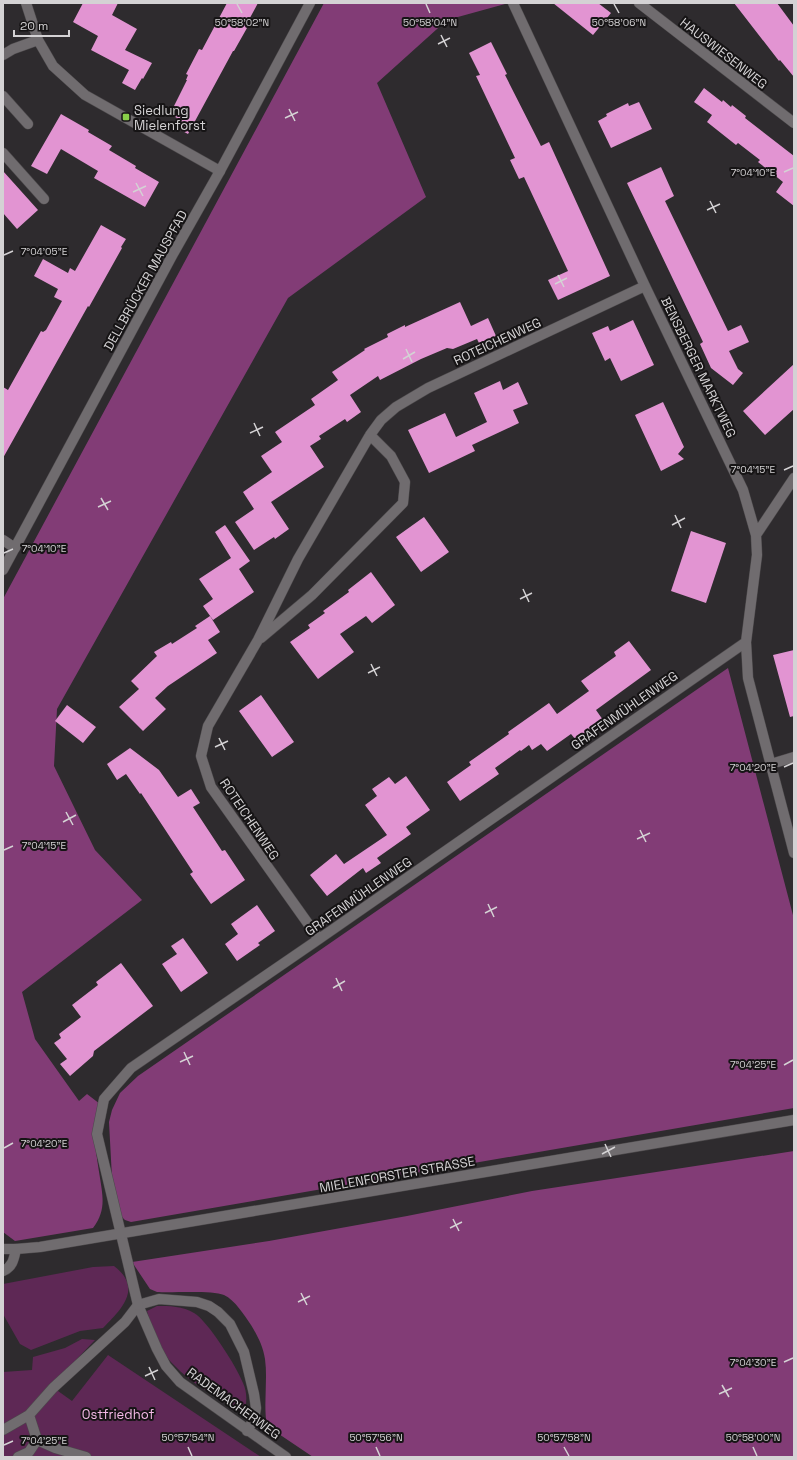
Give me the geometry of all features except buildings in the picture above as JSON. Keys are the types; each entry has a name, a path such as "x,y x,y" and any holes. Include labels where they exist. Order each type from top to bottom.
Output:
{"street":[{"path":"26,3 38,40 53,66 85,95 220,171"},
{"name":"DELLBRÜCKER MAUSPFAD","path":"3,570 310,3"},
{"name":"BENSBERGER MARKTWEG","path":"513,3 645,286 743,490 756,535 757,555 746,642 748,678 794,853"},
{"name":"HAUSWIESENWEG","path":"639,3 794,123"},
{"path":"3,55 13,49 38,40"},
{"path":"3,96 28,124"},
{"path":"3,152 44,199"},
{"name":"ROTEICHENWEG","path":"319,939 211,787 202,756 208,726 258,640 298,559 370,435 381,420 396,407 428,388 645,286"},
{"name":"ROTEICHENWEG","path":"258,640 312,595 403,503 406,482 392,456 370,435"},
{"path":"756,535 794,478"},
{"path":"3,540 15,548"},
{"name":"GRAFENMÜHLENWEG","path":"120,1233 97,1134 104,1099 131,1068 746,642"},
{"path":"771,764 794,757"},
{"name":"MIELENFORSTER STRASSE","path":"3,1249 40,1247 794,1120"},
{"name":"RADEMACHERWEG","path":"120,1233 138,1305 166,1366 180,1382 247,1431 286,1457"},
{"path":"3,1271 10,1266 14,1260 16,1249"},
{"path":"3,1430 29,1415 53,1388 125,1322 138,1305 159,1299 197,1302 209,1306 218,1312 230,1324 244,1352 254,1394 256,1408 254,1419 247,1431"},
{"path":"29,1415 37,1440 55,1448 86,1457"},
{"path":"18,1457 29,1452 37,1440"}],"green space":[{"path":"114,1266 123,1274 127,1282 128,1290 122,1306 103,1328 80,1331 31,1350 20,1344 3,1314 3,1284 93,1267"},
{"path":"157,1306 171,1306 185,1309 200,1317 214,1334 240,1376 246,1393 245,1410 239,1411 205,1390 188,1378 169,1360 157,1340 147,1311"},
{"name":"Ostfriedhof","path":"82,1339 95,1340 51,1386 72,1401 108,1355 261,1457 3,1457 3,1372 32,1370 33,1357 65,1348"}],"shaded area":[{"path":"324,3 505,4 447,20 377,83 426,197 288,298 57,709 54,766 95,850 142,900 22,992 35,1039 79,1101 87,1094 100,1104 95,1136 96,1155 102,1191 102,1210 93,1228 15,1241 3,1232 3,599"},
{"path":"728,668 794,919 794,1108 131,1222 125,1220 120,1215 112,1178 109,1122 112,1110 120,1093 138,1076"},
{"path":"794,1151 794,1457 313,1457 267,1426 265,1409 266,1367 263,1350 253,1329 236,1304 228,1297 218,1293 157,1292 150,1289 132,1262 269,1241 407,1216 532,1191"}],"place":[{"name":"Siedlung Mielenforst","path":"126,117"}]}
